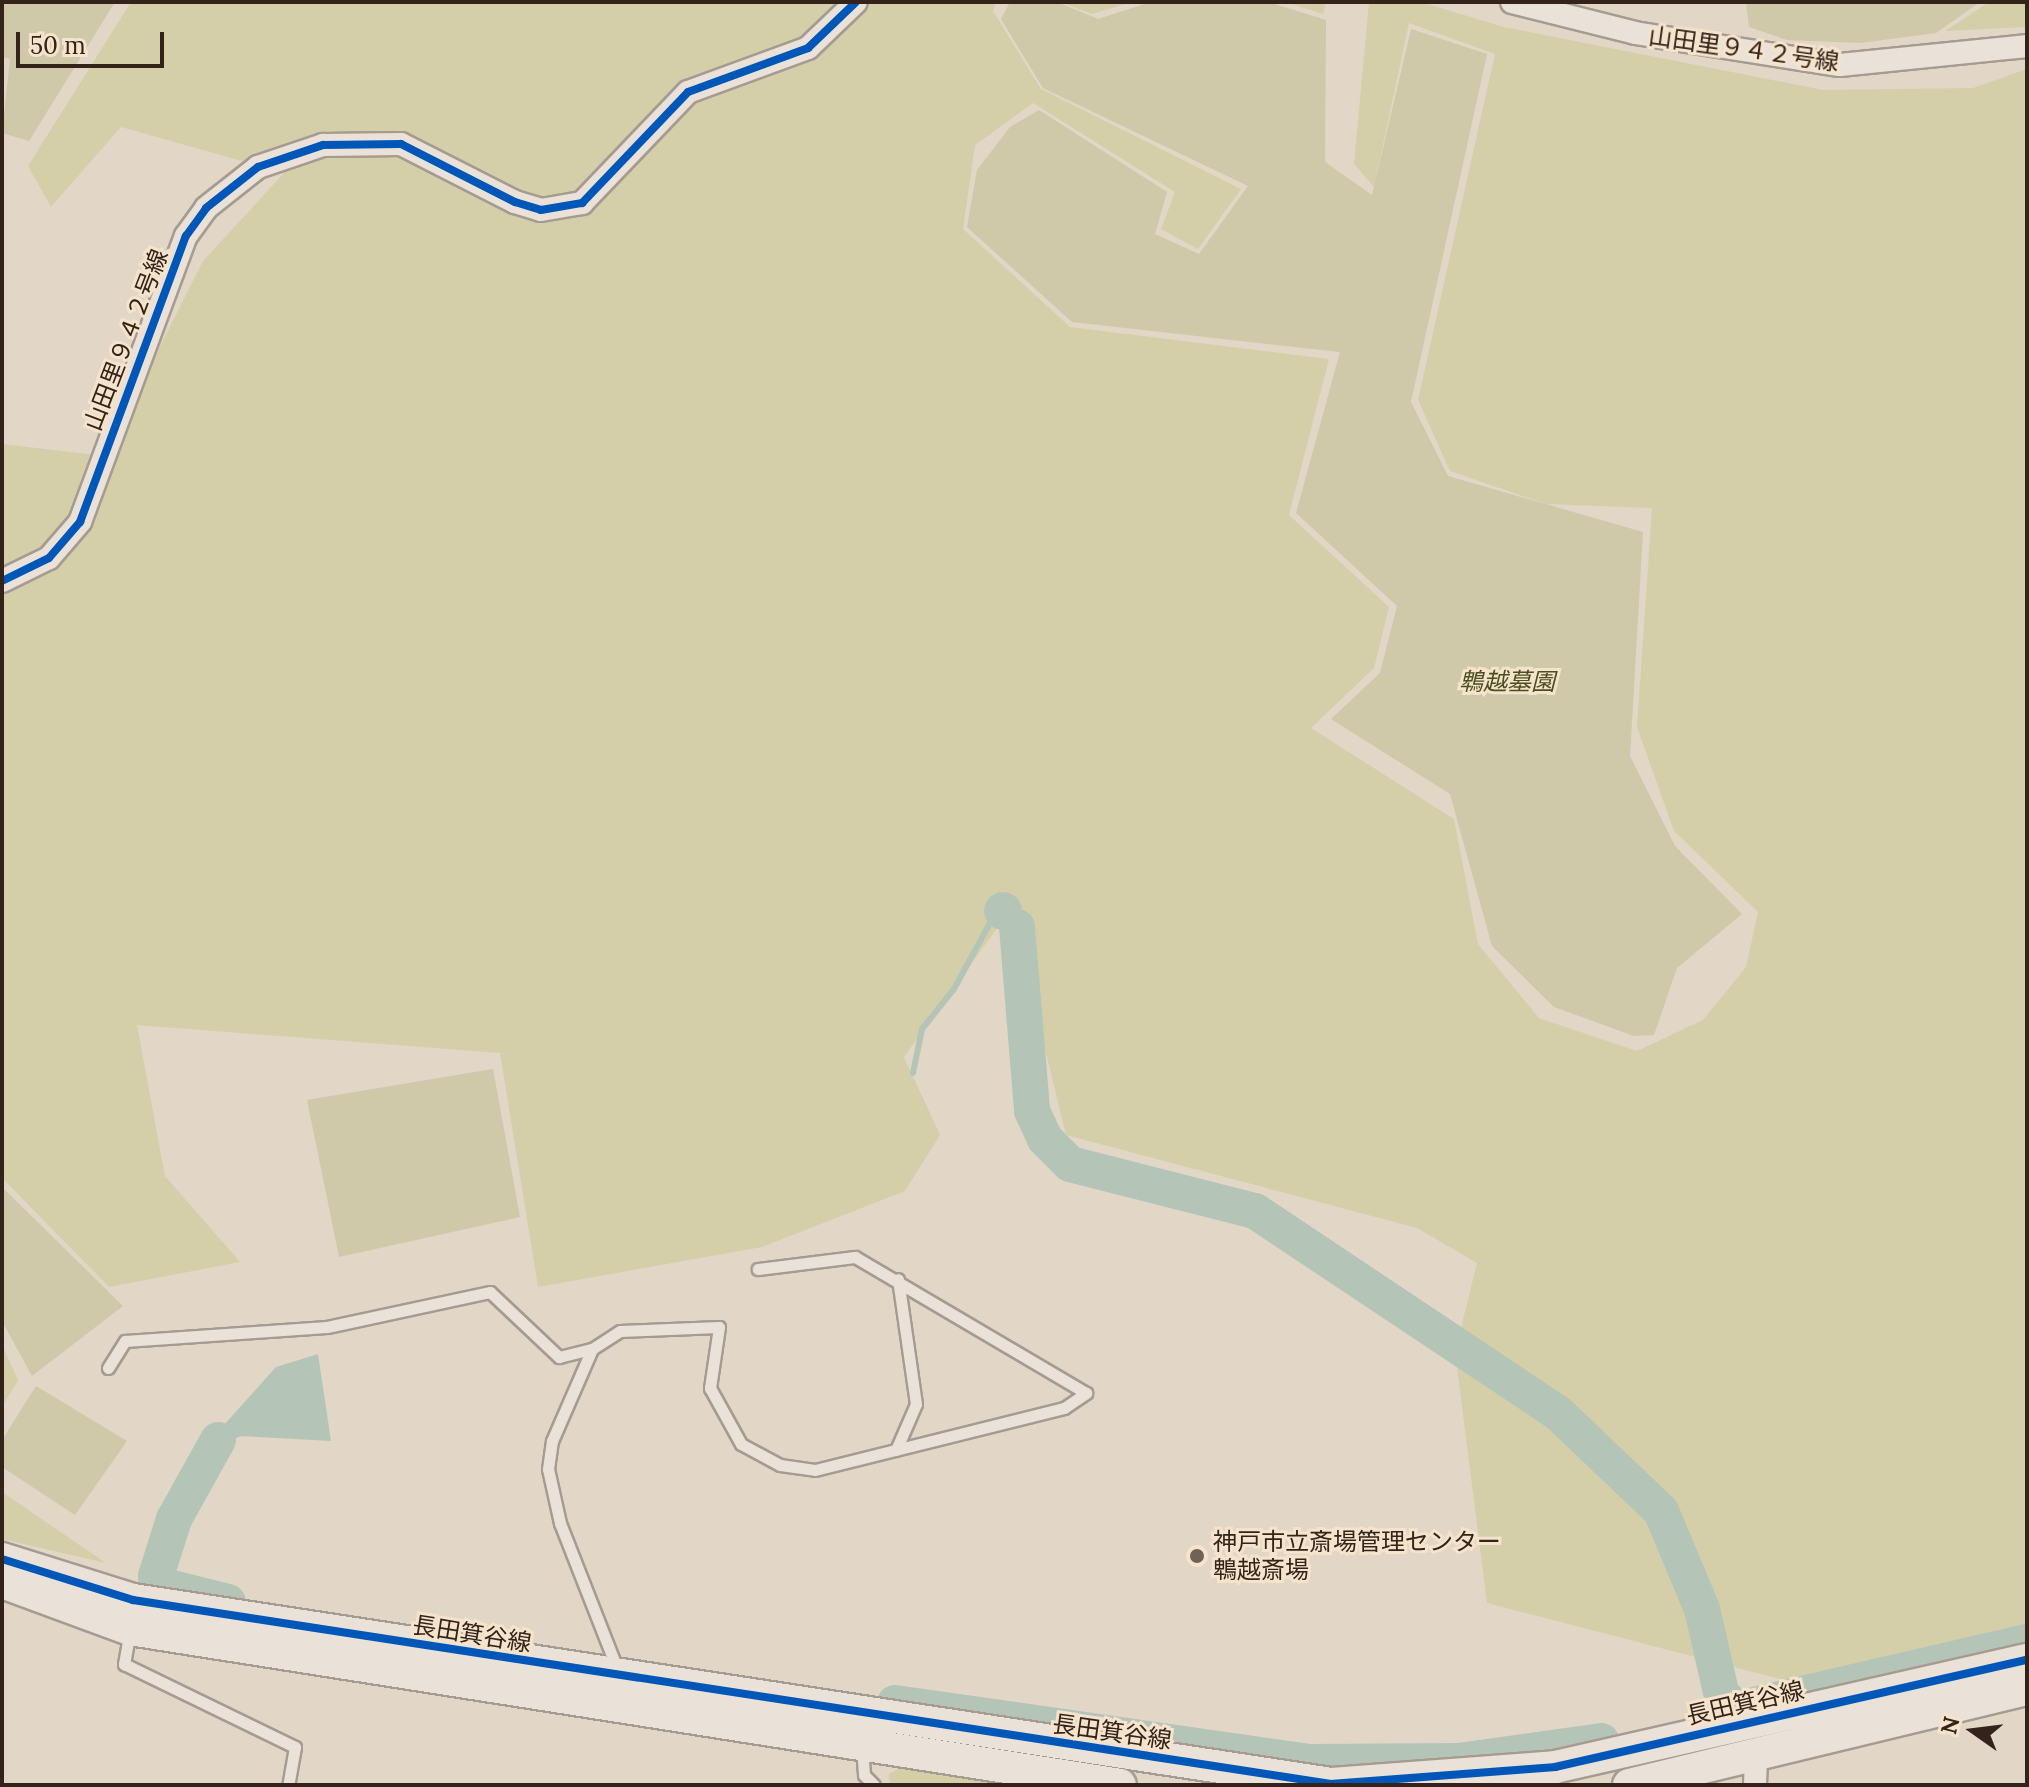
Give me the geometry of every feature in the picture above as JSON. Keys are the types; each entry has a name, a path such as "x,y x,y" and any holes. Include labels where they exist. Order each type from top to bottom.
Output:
{"street":[{"name":"山田里９４２号線","path":"2,581 49,558 80,522 186,236 206,208 258,167 323,145 401,144 515,202 541,210 582,203 688,92 808,48 856,2"},
{"name":"山田里９４２号線","path":"1512,2 1635,33 1840,65 2027,46"},
{"name":"長田箕谷線","path":"2,1559 133,1600 621,1678 863,1733 1120,1785"},
{"name":"長田箕谷線","path":"2,1582 130,1629 863,1733 1331,1784 1446,1781 1555,1767 2027,1660"},
{"path":"1629,1785 1755,1769 2027,1689"}],"lane":[{"path":"108,1368 125,1341 327,1327 490,1292 559,1357 592,1349 620,1331 719,1327 710,1388 741,1444 780,1465 815,1470 1064,1408 1086,1393 898,1279 855,1257 758,1269"},
{"path":"896,1450 916,1404 898,1279"},
{"path":"592,1349 552,1441 549,1490 621,1678"},
{"path":"130,1629 124,1664 295,1747 288,1785"},
{"path":"863,1733 864,1775 874,1785"}],"shaded area":[{"path":"131,2 996,2 993,11 1041,89 1241,189 1198,249 1161,229 1175,192 1033,103 975,145 963,229 1070,327 1329,359 1289,515 1389,607 1374,668 1311,728 1454,819 1478,944 1539,1018 1637,1051 1703,1020 1746,967 1758,912 1674,831 1637,727 1652,508 1546,504 1450,471 1418,400 1495,54 1409,23 1374,187 1354,164 1369,2 1421,2 1504,27 1823,90 1973,88 2027,69 2027,1684 1922,1716 1487,1603 1455,1352 1477,1263 1417,1228 1066,1135 1011,909 904,1057 940,1135 905,1191 762,1247 538,1287 500,1053 137,1025 165,1176 240,1262 109,1287 2,1178 2,444 105,456 203,261 284,173 121,127 51,207 28,166"},
{"path":"1061,2 1132,2 1092,14"},
{"path":"1286,2 1326,2 1323,14"},
{"path":"1989,2 2027,2 2027,27 1945,31"},
{"path":"1003,892 1016,898 1022,911 1016,924 1003,930 990,924 984,911 990,898"},
{"path":"2,1345 18,1380 2,1407"},
{"path":"318,1354 331,1441 241,1436 223,1444 214,1436 276,1367"},
{"path":"2,1492 106,1563 2,1539"},
{"path":"900,1768 1003,1785 890,1785 889,1774"}],"green space":[{"path":"2,2 115,2 29,141 2,133 10,59 2,57"},
{"name":"鵯越墓園","path":"1010,2 1057,2 1098,19 1151,2 1268,2 1326,20 1325,162 1372,195 1411,29 1487,54 1411,402 1448,476 1643,532 1630,756 1675,846 1742,914 1677,968 1654,1035 1634,1036 1554,1007 1492,946 1450,794 1331,719 1380,673 1397,606 1296,513 1340,352 1072,322 967,227 977,170 1010,127 1039,110 1167,192 1155,234 1199,254 1248,186 1043,88 1001,19"},
{"path":"1746,2 1980,2 1936,33 1860,43 1787,40 1749,27"},
{"path":"493,1069 520,1217 339,1257 307,1100"},
{"path":"2,1187 123,1306 32,1376 2,1321"},
{"path":"36,1386 127,1441 75,1515 2,1467 2,1440"}],"waterway":[{"path":"913,1073 922,1029 954,989 990,923"},
{"path":"1017,927 1032,1111 1045,1139 1070,1164 1255,1211 1558,1413 1661,1511 1702,1609 1722,1696 1738,1708"},
{"path":"218,1440 174,1519 156,1576 160,1585 228,1602"},
{"path":"1732,1710 2027,1642"},
{"path":"895,1703 1308,1762 1458,1761 1602,1741"}],"cycle path":[{"path":"2,581 49,558 80,522 186,236 206,208 258,167 323,145 401,144 515,202 541,210 582,203 688,92 808,48 856,2"},
{"path":"2,1559 133,1600 1331,1784 1555,1767 2027,1660"}],"place":[{"name":"神戸市立斎場管理センター 鵯越斎場","path":"1197,1556"}]}
